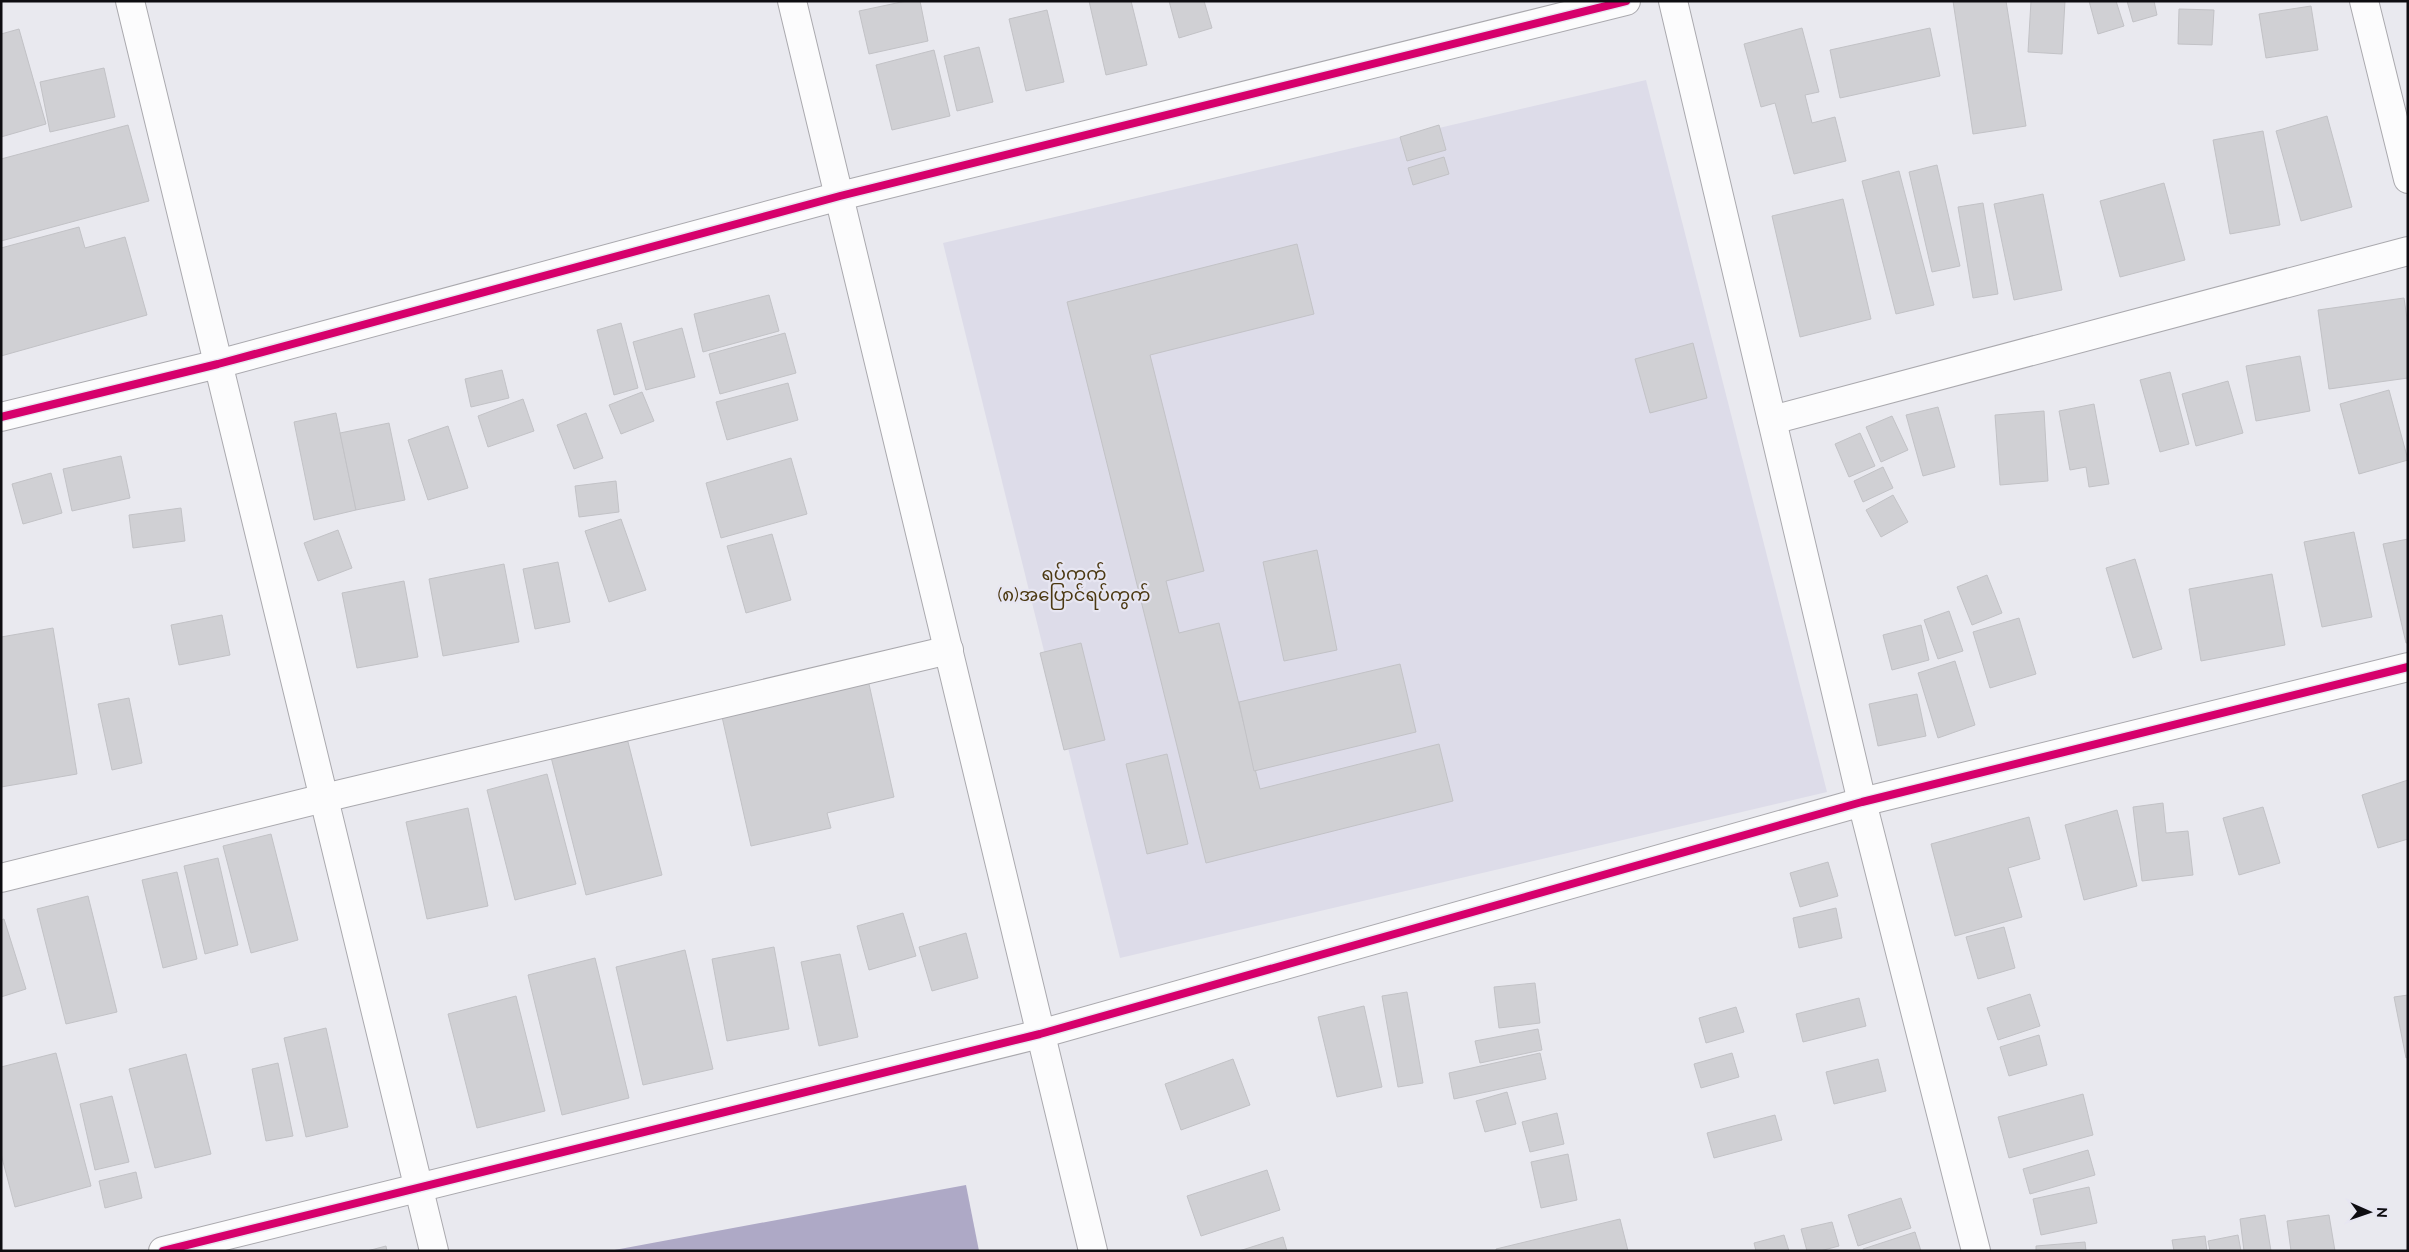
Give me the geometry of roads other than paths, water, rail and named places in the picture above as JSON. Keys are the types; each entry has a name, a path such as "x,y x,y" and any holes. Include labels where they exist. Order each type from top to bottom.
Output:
{"street":[{"path":"130,1 434,1251"},
{"path":"792,1 1092,1251"},
{"path":"1,417 218,364 840,196 1626,1"},
{"path":"1673,1 1862,802 1976,1251"},
{"path":"2364,1 2408,179"},
{"path":"1772,420 2408,251"},
{"path":"1,878 324,798 949,650"},
{"path":"163,1251 1040,1034 1862,802 2408,667"}],"district":[{"name":"ရပ်ကွက် (၈)အပြောင်ရပ်ကွက်","path":"1074,583"}]}
